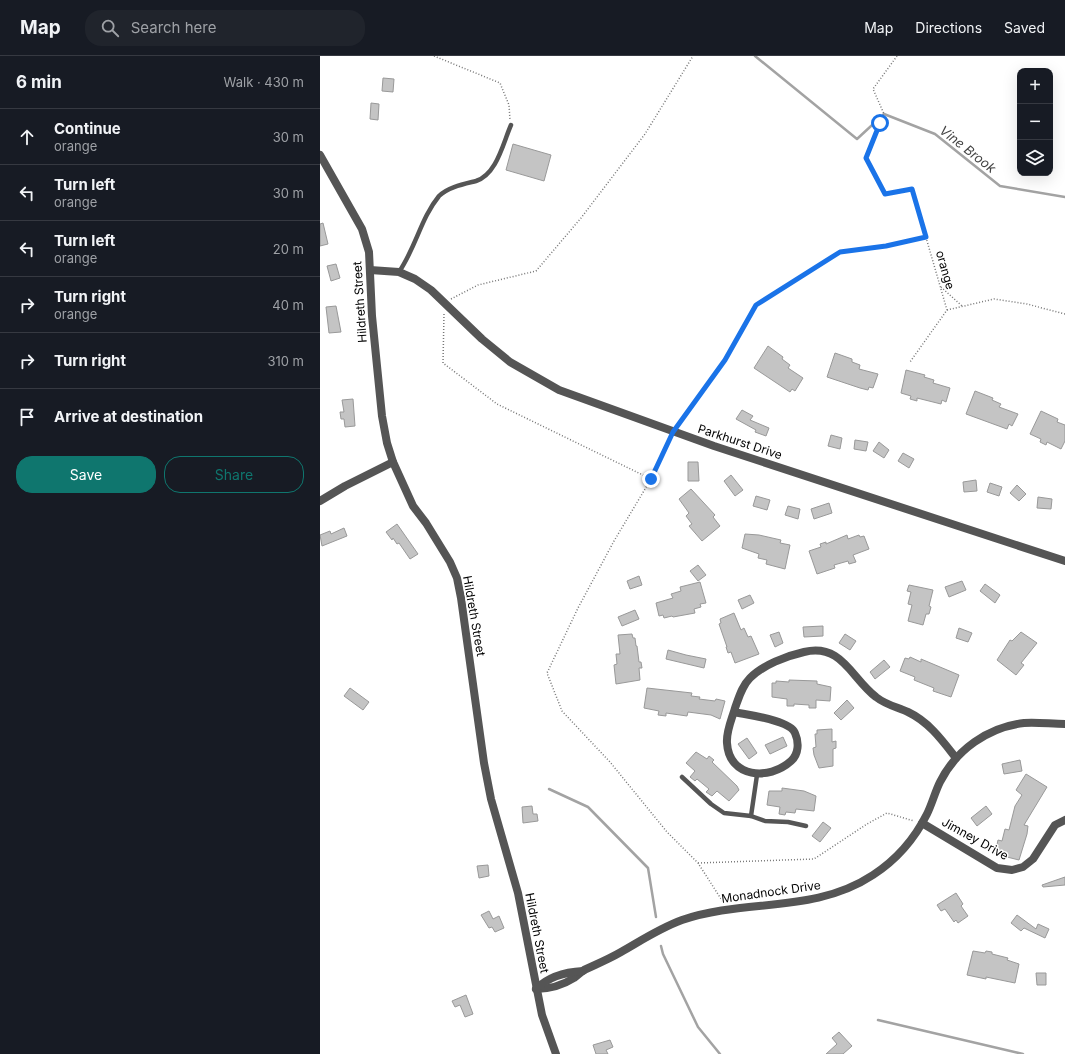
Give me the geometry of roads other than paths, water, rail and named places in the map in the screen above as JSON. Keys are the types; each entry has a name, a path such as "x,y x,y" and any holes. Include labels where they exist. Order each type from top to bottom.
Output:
{"street":[{"name":"Hildreth Street","path":"320,155 362,228 369,252 372,316 382,416 387,443 393,462 413,506 441,546 457,578 484,763 499,832 518,893 542,1015 556,1054"},
{"name":"Parkhurst Drive","path":"370,270 399,272 420,283 444,302 482,339 510,362 560,390 673,432 921,515 1065,561"},
{"path":"320,501 358,479 393,462"},
{"path":"734,712 790,726 795,733 798,748 793,759 770,772 757,775 740,768 729,753 727,738 734,712 743,688 754,674 771,664 802,652 822,650 839,658 879,700 921,720 937,734 956,758"},
{"name":"Monadnock Drive","path":"536,989 548,989 573,978 583,971 606,961 668,926 696,916 728,910 793,904 822,898 865,880 893,859 909,842 922,823 940,781 956,758 979,739 1006,726 1031,723 1065,724"},
{"name":"Jimney Drive","path":"922,823 997,868 1012,870 1022,867 1033,859 1055,825 1065,820"}],"lane":[{"path":"399,272 412,252 428,212 441,195 465,183 477,180 492,169 511,125"},
{"path":"751,816 757,775"},
{"path":"682,776 711,804 724,813 751,816 765,821 788,822 806,826"}],"waterway":[{"name":"Vine Brook","path":"755,56 857,139 884,114 935,134 1000,186 1065,197"},
{"path":"549,789 588,807 648,868 656,917"},
{"path":"661,946 663,954 698,1027 720,1054"},
{"path":"878,1020 1023,1054"}]}
